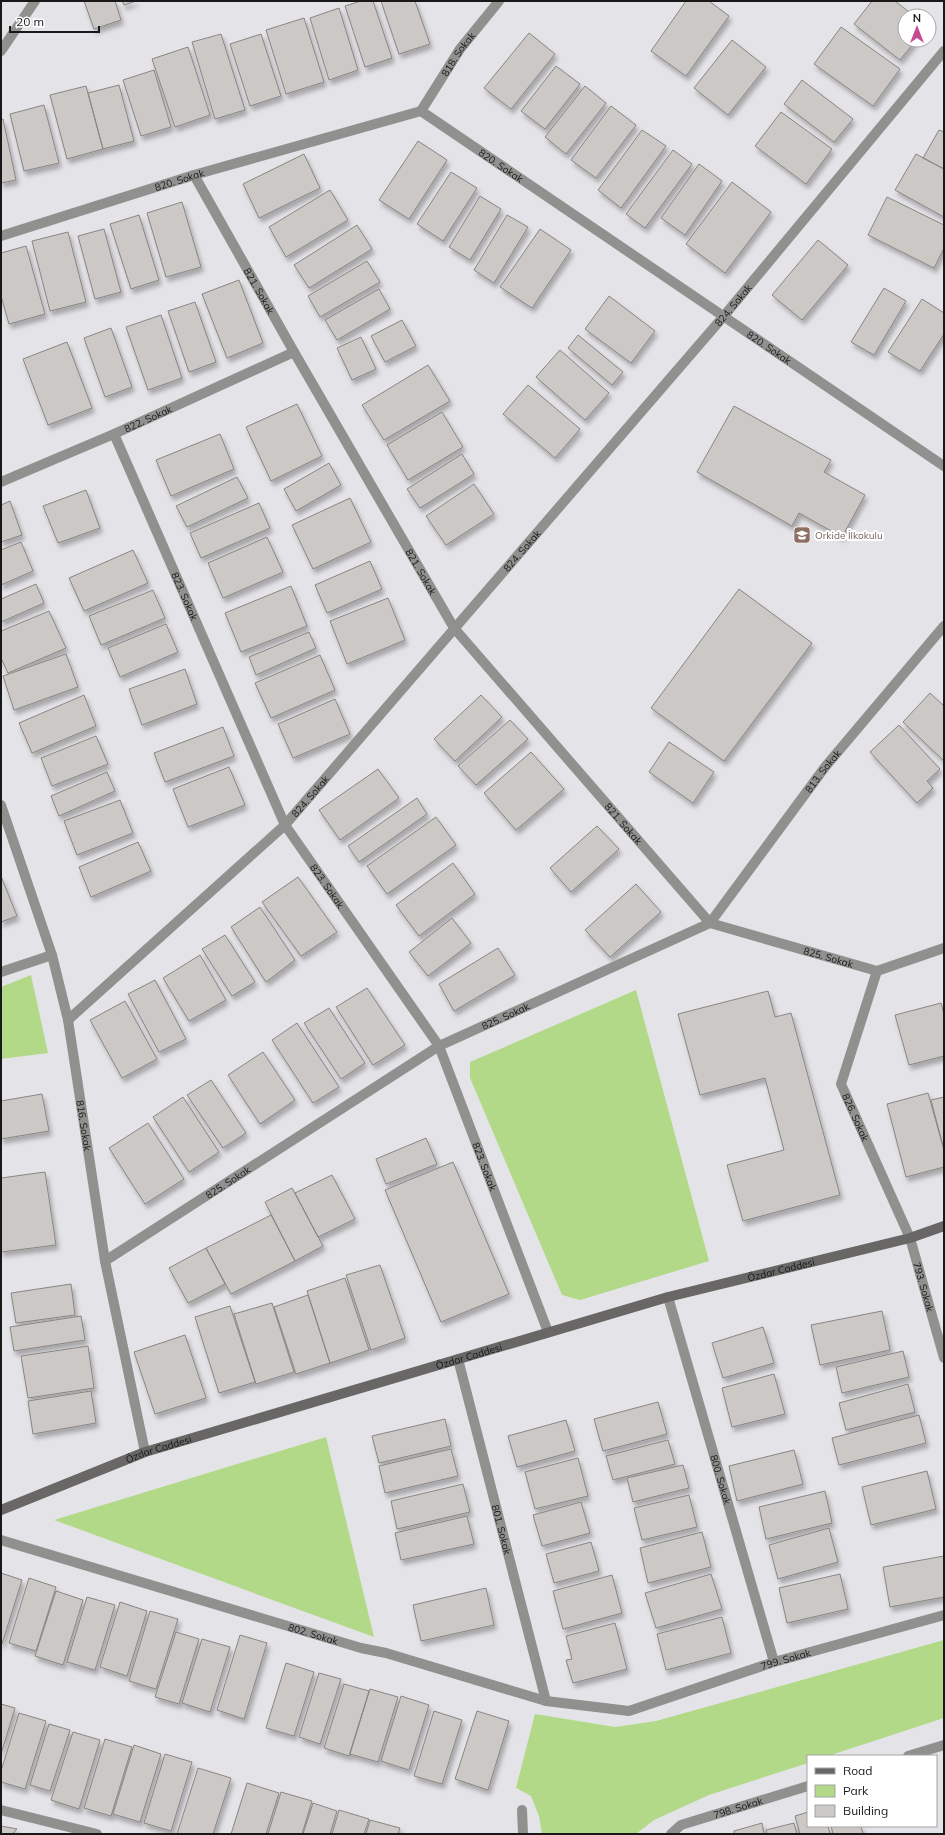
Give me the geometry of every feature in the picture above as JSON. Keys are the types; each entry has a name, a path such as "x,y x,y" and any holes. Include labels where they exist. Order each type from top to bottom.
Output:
{"main road":[{"name":"Özdar Caddesi","path":"1,1510 145,1452 668,1297 910,1238 944,1226"}],"street":[{"path":"1,51 35,1"},
{"name":"818. Sokak","path":"421,111 460,49 499,1"},
{"name":"824. Sokak","path":"68,1020 285,825 723,317 944,51"},
{"name":"820. Sokak","path":"1,236 194,175 421,111 944,466"},
{"name":"821. Sokak","path":"194,175 294,352 454,628 710,923"},
{"name":"822. Sokak","path":"1,482 114,434 294,352"},
{"name":"823. Sokak","path":"114,434 285,825 439,1046 548,1332"},
{"name":"813. Sokak","path":"710,923 825,767 944,626"},
{"name":"816. Sokak","path":"1,805 52,956 68,1020 105,1261 145,1452"},
{"name":"825. Sokak","path":"105,1261 439,1046 710,923 877,971"},
{"path":"877,971 944,948"},
{"path":"1,972 52,956"},
{"name":"826. Sokak","path":"877,971 840,1084 910,1238"},
{"name":"793. Sokak","path":"910,1238 944,1358"},
{"name":"800. Sokak","path":"668,1297 774,1662"},
{"name":"801. Sokak","path":"458,1359 546,1701"},
{"name":"802. Sokak","path":"1,1540 361,1648 386,1653 546,1701 629,1711"},
{"name":"799. Sokak","path":"629,1711 774,1662 944,1615"},
{"path":"911,1755 944,1745"},
{"name":"798. Sokak","path":"671,1834 681,1825 807,1786"},
{"path":"1,1810 97,1834"},
{"path":"522,1810 524,1834"}],"green space":[{"path":"31,975 48,1053 1,1059 1,987"},
{"path":"636,990 709,1261 580,1300 562,1295 470,1078 470,1062"},
{"path":"326,1437 374,1637 54,1520"},
{"path":"944,1640 944,1718 831,1755 807,1755 807,1763 709,1795 654,1820 636,1834 542,1834 539,1816 531,1796 516,1788 535,1714 615,1727 656,1721"}],"building":[{"path":"84,1 115,1 121,20 94,29"},
{"path":"122,1 136,1 124,5"},
{"path":"361,1 373,1 392,58 365,67 345,6"},
{"path":"381,1 415,1 430,44 399,54"},
{"path":"686,1 709,1 729,16 686,76 651,51"},
{"path":"872,1 895,1 904,8 897,8 897,48 910,48 900,60 854,24"},
{"path":"339,8 358,70 329,80 310,18"},
{"path":"304,18 324,82 286,94 266,30"},
{"path":"841,27 900,69 873,106 814,64"},
{"path":"529,33 555,54 511,109 484,88"},
{"path":"221,34 245,110 215,119 192,42"},
{"path":"261,34 281,96 250,106 230,44"},
{"path":"732,40 766,67 728,115 694,88"},
{"path":"188,47 210,115 175,127 152,59"},
{"path":"556,66 580,84 545,129 521,111"},
{"path":"154,70 171,127 141,136 123,80"},
{"path":"802,80 853,119 834,142 784,104"},
{"path":"119,85 134,141 103,149 88,93"},
{"path":"86,86 103,149 67,159 50,95"},
{"path":"585,86 606,103 566,154 545,137"},
{"path":"44,105 59,163 24,171 10,114"},
{"path":"611,106 636,125 596,178 571,160"},
{"path":"781,112 832,149 806,184 755,146"},
{"path":"3,119 16,180 1,183 1,120"},
{"path":"642,130 666,146 621,208 598,190"},
{"path":"939,130 944,132 944,169 923,158"},
{"path":"418,141 447,160 409,219 379,200"},
{"path":"673,150 692,164 645,228 626,214"},
{"path":"304,154 320,188 259,218 243,184"},
{"path":"916,154 944,169 944,217 895,190"},
{"path":"699,164 722,181 685,235 661,218"},
{"path":"451,172 477,188 443,241 417,224"},
{"path":"732,182 771,212 725,273 686,244"},
{"path":"330,190 348,220 286,257 269,227"},
{"path":"480,196 501,209 470,260 449,247"},
{"path":"887,197 944,225 944,248 934,268 868,235"},
{"path":"182,202 201,267 166,277 147,213"},
{"path":"139,215 159,280 131,289 110,224"},
{"path":"507,215 528,227 494,283 474,270"},
{"path":"357,225 372,249 309,288 294,265"},
{"path":"104,229 121,292 95,299 78,236"},
{"path":"540,229 571,250 532,308 500,287"},
{"path":"68,232 86,302 50,311 32,241"},
{"path":"818,240 848,265 802,320 772,295"},
{"path":"26,246 45,314 9,324 1,296 1,253"},
{"path":"367,261 380,282 320,317 308,296"},
{"path":"239,280 263,343 227,358 202,294"},
{"path":"884,288 906,301 874,355 851,342"},
{"path":"379,289 390,309 337,340 325,320"},
{"path":"609,296 655,331 631,363 585,329"},
{"path":"922,299 944,313 944,334 920,371 888,352"},
{"path":"195,302 216,362 189,372 168,311"},
{"path":"161,315 182,378 148,390 126,327"},
{"path":"402,320 416,346 385,362 371,336"},
{"path":"111,328 132,387 105,397 84,338"},
{"path":"578,335 623,372 612,385 568,348"},
{"path":"361,337 376,369 352,380 337,348"},
{"path":"67,342 92,408 48,425 23,359"},
{"path":"560,350 609,393 585,420 536,377"},
{"path":"428,365 450,401 384,440 362,405"},
{"path":"528,385 580,429 555,458 503,414"},
{"path":"297,404 322,456 271,481 246,427"},
{"path":"734,406 831,460 824,472 865,495 842,537 799,513 792,526 697,472"},
{"path":"442,412 463,447 408,480 387,445"},
{"path":"220,434 234,469 171,496 156,460"},
{"path":"462,454 474,474 420,508 407,489"},
{"path":"329,463 341,485 296,511 284,489"},
{"path":"237,477 248,498 187,527 176,506"},
{"path":"474,484 494,514 446,545 426,516"},
{"path":"86,490 100,528 58,543 43,506"},
{"path":"350,498 371,542 313,569 292,525"},
{"path":"10,501 22,535 1,542 1,505"},
{"path":"259,503 270,528 201,558 190,533"},
{"path":"267,537 283,572 223,598 208,563"},
{"path":"21,542 33,571 1,585 1,550"},
{"path":"133,550 148,583 84,611 69,578"},
{"path":"370,561 382,589 327,613 315,585"},
{"path":"36,584 44,603 1,622 1,599"},
{"path":"291,586 307,626 241,652 225,613"},
{"path":"739,589 812,643 724,761 651,708"},
{"path":"153,590 165,618 101,645 89,616"},
{"path":"388,598 405,640 347,664 330,621"},
{"path":"49,611 66,648 8,673 1,658 1,631"},
{"path":"166,624 178,652 120,677 108,648"},
{"path":"309,632 316,648 256,675 249,657"},
{"path":"66,654 78,687 14,710 3,676"},
{"path":"320,655 335,690 271,718 255,683"},
{"path":"185,669 197,704 142,725 129,689"},
{"path":"930,693 944,706 944,761 903,722"},
{"path":"84,695 96,726 32,753 19,723"},
{"path":"481,695 502,717 455,761 434,739"},
{"path":"335,699 350,734 293,758 278,724"},
{"path":"510,720 528,739 476,785 458,766"},
{"path":"899,725 940,769 927,781 933,788 917,803 870,752"},
{"path":"223,727 234,756 165,782 154,753"},
{"path":"96,736 108,764 52,786 41,758"},
{"path":"669,742 714,772 693,803 649,772"},
{"path":"531,752 564,789 516,830 484,793"},
{"path":"229,767 245,805 188,827 173,789"},
{"path":"378,769 399,798 340,840 319,810"},
{"path":"107,772 115,791 59,816 51,796"},
{"path":"417,798 427,814 359,862 348,846"},
{"path":"120,800 133,833 77,855 64,821"},
{"path":"436,817 456,845 387,894 367,866"},
{"path":"597,826 619,849 571,892 550,868"},
{"path":"138,842 151,871 91,897 79,867"},
{"path":"453,863 475,894 419,936 396,905"},
{"path":"1,876 17,916 1,922"},
{"path":"298,877 337,932 301,956 262,902"},
{"path":"636,884 661,912 610,957 585,930"},
{"path":"260,907 295,960 266,982 231,927"},
{"path":"452,918 471,943 428,976 409,952"},
{"path":"225,935 255,982 232,996 202,949"},
{"path":"498,948 515,975 454,1011 439,984"},
{"path":"200,955 226,1000 189,1021 163,978"},
{"path":"155,980 186,1039 159,1052 128,994"},
{"path":"367,988 405,1045 373,1065 336,1007"},
{"path":"768,991 775,1017 791,1013 840,1195 743,1221 727,1165 784,1150 765,1078 700,1095 678,1014"},
{"path":"125,1001 157,1059 122,1078 90,1020"},
{"path":"941,1003 944,1014 944,1056 909,1065 895,1015"},
{"path":"329,1008 365,1063 341,1079 304,1023"},
{"path":"297,1023 339,1087 313,1103 272,1040"},
{"path":"263,1052 295,1100 260,1124 228,1075"},
{"path":"211,1080 246,1133 223,1148 187,1095"},
{"path":"928,1093 944,1150 944,1167 906,1177 887,1104"},
{"path":"42,1094 49,1131 1,1139 1,1101"},
{"path":"183,1097 219,1152 189,1172 153,1117"},
{"path":"944,1097 944,1150 931,1100"},
{"path":"148,1123 184,1179 145,1204 109,1148"},
{"path":"426,1138 437,1164 386,1184 376,1159"},
{"path":"453,1162 509,1294 441,1322 385,1190"},
{"path":"45,1172 56,1245 1,1252 1,1178"},
{"path":"332,1175 355,1219 318,1237 295,1193"},
{"path":"292,1188 323,1246 295,1261 265,1202"},
{"path":"271,1215 295,1261 231,1294 206,1248"},
{"path":"206,1248 225,1284 188,1303 169,1268"},
{"path":"380,1265 405,1338 371,1350 346,1275"},
{"path":"345,1278 369,1350 330,1363 307,1291"},
{"path":"71,1284 75,1315 16,1323 11,1293"},
{"path":"308,1295 330,1363 296,1374 274,1307"},
{"path":"272,1303 294,1372 256,1384 234,1314"},
{"path":"230,1306 255,1382 219,1393 195,1317"},
{"path":"882,1311 890,1350 820,1365 811,1325"},
{"path":"81,1316 85,1340 14,1351 10,1327"},
{"path":"763,1327 774,1363 723,1378 712,1343"},
{"path":"185,1335 206,1398 155,1414 134,1352"},
{"path":"88,1346 94,1388 28,1398 21,1356"},
{"path":"903,1351 909,1377 842,1393 836,1367"},
{"path":"774,1374 785,1414 732,1427 722,1388"},
{"path":"908,1384 915,1412 846,1430 839,1403"},
{"path":"91,1391 96,1423 33,1434 28,1401"},
{"path":"658,1402 667,1434 603,1451 594,1419"},
{"path":"919,1415 926,1443 839,1465 832,1438"},
{"path":"445,1419 451,1446 379,1463 372,1436"},
{"path":"566,1420 575,1451 517,1467 508,1436"},
{"path":"668,1440 675,1464 613,1480 606,1456"},
{"path":"451,1449 458,1476 385,1493 379,1466"},
{"path":"794,1450 803,1484 737,1501 729,1466"},
{"path":"578,1458 588,1496 535,1509 525,1472"},
{"path":"683,1465 689,1488 633,1502 627,1478"},
{"path":"927,1471 936,1509 871,1525 862,1487"},
{"path":"463,1484 470,1512 397,1529 391,1501"},
{"path":"825,1491 832,1523 766,1539 759,1507"},
{"path":"689,1495 697,1527 642,1540 634,1508"},
{"path":"581,1502 590,1533 542,1546 533,1515"},
{"path":"467,1516 474,1544 401,1560 395,1533"},
{"path":"829,1528 838,1562 778,1579 769,1545"},
{"path":"702,1532 711,1567 648,1583 640,1548"},
{"path":"591,1542 599,1571 554,1583 546,1554"},
{"path":"944,1556 944,1597 890,1607 883,1567"},
{"path":"1,1573 22,1580 2,1644 1,1644"},
{"path":"711,1574 722,1609 656,1628 645,1593"},
{"path":"840,1574 848,1609 787,1623 779,1588"},
{"path":"612,1575 622,1613 563,1629 553,1591"},
{"path":"29,1578 56,1587 36,1651 9,1643"},
{"path":"486,1588 494,1625 421,1641 413,1605"},
{"path":"56,1591 83,1600 63,1665 35,1656"},
{"path":"87,1597 115,1605 95,1670 67,1662"},
{"path":"120,1602 147,1611 127,1676 100,1667"},
{"path":"150,1611 178,1619 156,1689 129,1681"},
{"path":"722,1617 731,1653 666,1670 657,1634"},
{"path":"615,1623 627,1669 573,1683 566,1660 572,1659 566,1636"},
{"path":"176,1632 199,1639 179,1704 155,1697"},
{"path":"240,1635 267,1643 244,1719 217,1710"},
{"path":"202,1639 230,1647 210,1712 182,1703"},
{"path":"286,1663 314,1672 294,1736 266,1728"},
{"path":"319,1673 341,1679 320,1744 299,1737"},
{"path":"344,1684 369,1691 349,1756 324,1748"},
{"path":"370,1689 398,1697 378,1762 350,1754"},
{"path":"401,1696 429,1705 409,1770 381,1761"},
{"path":"1,1704 15,1708 1,1754"},
{"path":"434,1711 462,1720 442,1784 414,1776"},
{"path":"477,1711 509,1721 488,1790 455,1779"},
{"path":"19,1713 46,1721 25,1789 1,1782 1,1771"},
{"path":"49,1724 70,1730 50,1791 30,1785"},
{"path":"73,1732 100,1740 79,1809 51,1800"},
{"path":"105,1739 132,1747 111,1816 84,1808"},
{"path":"134,1745 161,1754 140,1822 113,1814"},
{"path":"165,1754 192,1762 171,1831 144,1823"},
{"path":"198,1768 231,1778 213,1834 177,1834"},
{"path":"247,1783 279,1793 266,1834 231,1834"},
{"path":"281,1792 312,1801 302,1834 268,1834"},
{"path":"313,1803 337,1811 330,1834 303,1834"},
{"path":"339,1810 369,1819 364,1834 332,1834"},
{"path":"807,1812 807,1827 828,1827 830,1834 800,1834 795,1816"},
{"path":"370,1820 400,1828 398,1834 366,1834"},
{"path":"762,1823 764,1834 734,1834 734,1831"},
{"path":"794,1823 797,1834 767,1834 766,1830"},
{"path":"1,1826 17,1829 12,1834 1,1834"},
{"path":"831,1827 861,1827 863,1834 833,1834"}],"place":[{"name":"Orkide İlkokulu","path":"802,535"}]}
